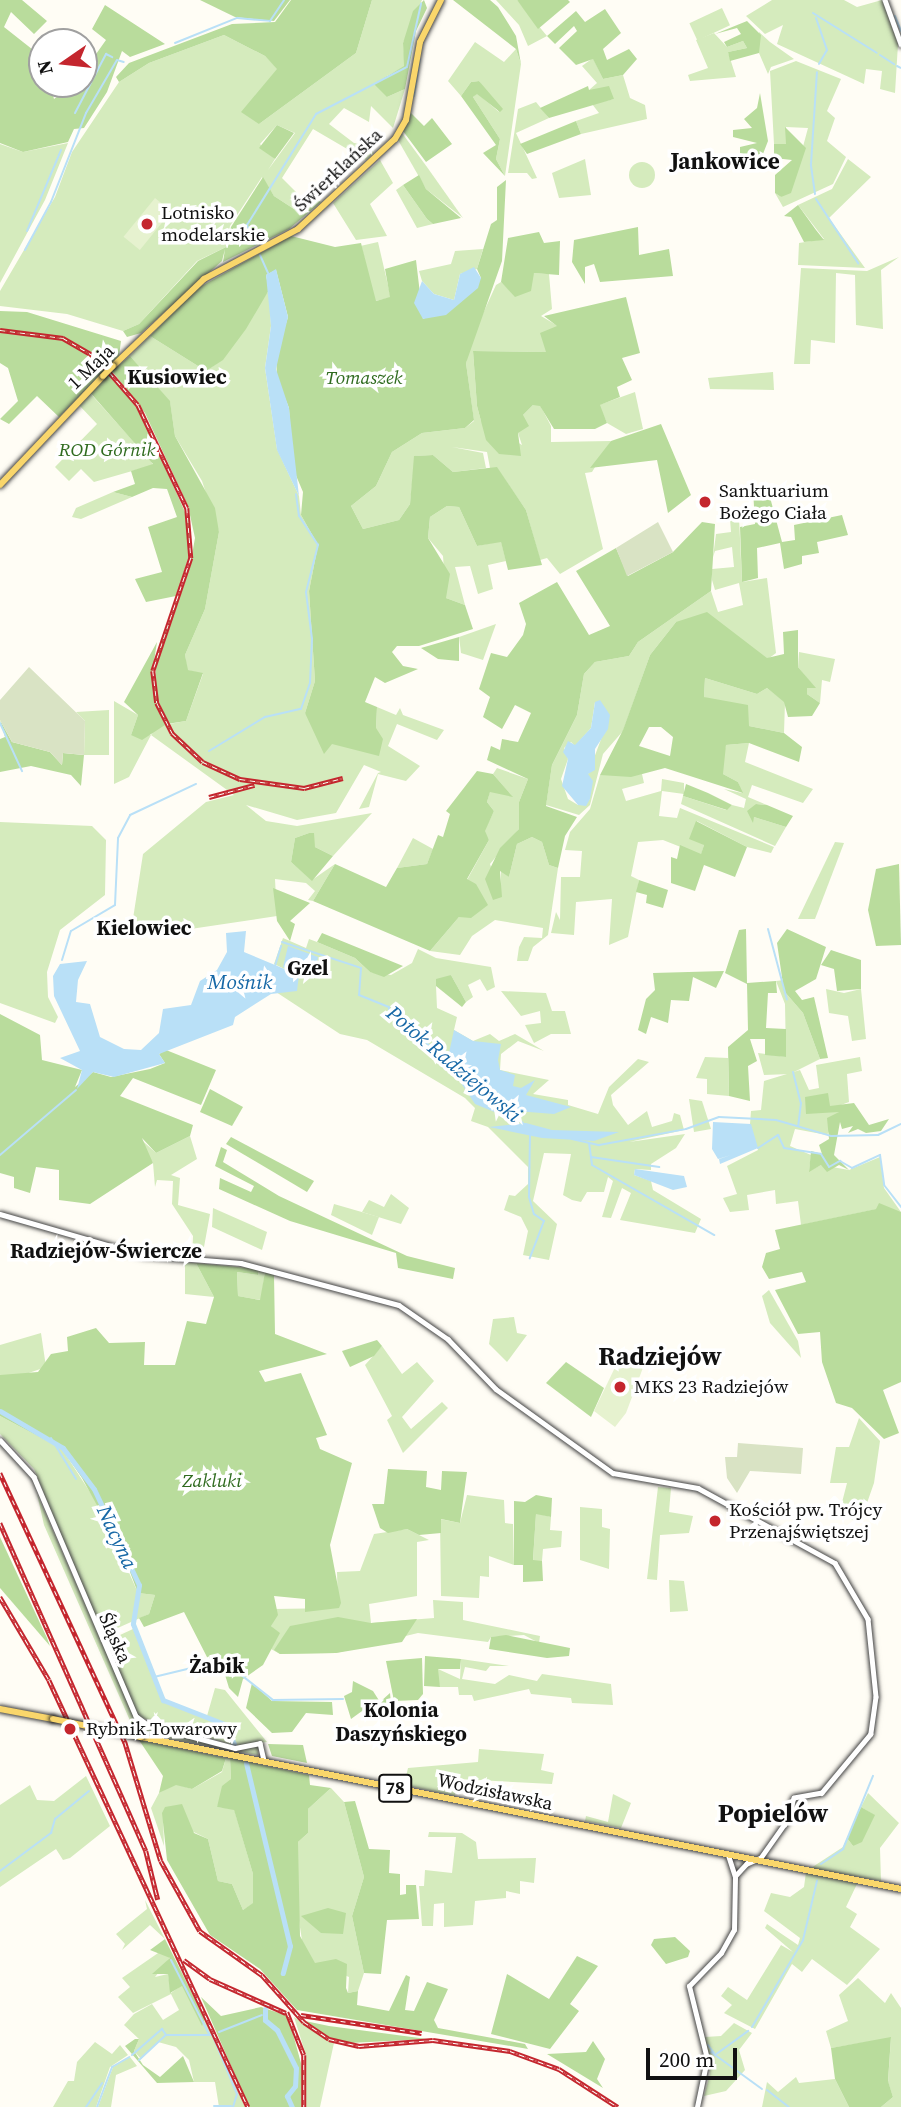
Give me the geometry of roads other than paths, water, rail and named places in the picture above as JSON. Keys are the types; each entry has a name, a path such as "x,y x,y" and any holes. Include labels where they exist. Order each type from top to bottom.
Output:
{"main road":[{"name":"Świerklańska","path":"209,276 298,229 395,139 406,120 419,42 441,0"},
{"name":"1 Maja","path":"0,485 113,366 209,276"},
{"name":"Wodzisławska","path":"0,1709 254,1759 267,1759 726,1853 748,1861 758,1860 901,1889"}],"street":[{"path":"885,0 901,44"},
{"path":"0,1214 137,1254 239,1263 397,1304 448,1339 495,1388 613,1473 699,1489 834,1562 868,1623 876,1697 868,1742 822,1793 794,1798 785,1824 758,1860"},
{"name":"Śląska","path":"0,1440 32,1473 135,1716 150,1725 235,1748 261,1744 267,1759"},
{"path":"696,2107 707,2059 689,1986 731,1938 735,1877 726,1853"},
{"path":"735,1877 748,1861"}],"water":[{"path":"474,267 481,278 478,288 446,315 423,319 414,303 422,281 434,294 454,300 460,274"},
{"path":"276,269 288,317 276,369 289,408 299,496 277,450 265,368 271,326 266,275"},
{"path":"600,700 610,715 608,729 595,749 595,770 588,774 593,781 590,799 586,806 578,805 562,786 568,759 563,752 568,741 575,745 591,728 595,702"},
{"name":"Mośnik","path":"246,931 244,952 299,975 297,991 271,994 235,1017 233,1025 159,1054 165,1063 114,1077 93,1072 77,1089 82,1070 60,1058 80,1051 54,996 53,976 60,964 87,961 78,980 76,1002 90,1004 100,1037 124,1049 141,1050 159,1033 163,1009 191,1005 200,981 217,970 227,952 226,933"},
{"path":"288,946 318,957 313,977 283,967"},
{"path":"454,1030 473,1041 501,1044 498,1060 500,1070 515,1075 513,1086 521,1088 535,1080 526,1095 571,1107 554,1114 516,1111 511,1119 475,1104 447,1062"},
{"path":"713,1122 751,1124 758,1148 720,1164 719,1159 731,1155 718,1159 712,1149"},
{"path":"526,1123 552,1130 619,1132 594,1141 542,1138 489,1127"},
{"path":"635,1169 684,1176 687,1187 673,1190 634,1175"}],"waterway":[{"path":"175,43 237,18 270,21 284,0"},
{"path":"255,244 247,225 316,114 407,67 421,4"},
{"path":"813,13 877,53"},
{"path":"895,16 901,31"},
{"path":"816,18 827,50 819,64"},
{"path":"75,113 106,54 112,57"},
{"path":"880,55 894,64"},
{"path":"414,96 420,59"},
{"path":"25,250 51,202 86,113 117,60 124,62"},
{"path":"897,66 901,68"},
{"path":"815,194 811,164 817,72"},
{"path":"27,231 61,150"},
{"path":"816,199 858,263"},
{"path":"260,255 268,273"},
{"path":"209,751 265,717 301,709 310,683 312,639 306,592 318,545 299,516 296,494"},
{"path":"0,723 22,771"},
{"path":"62,960 71,931 115,905 118,838 130,815 196,784"},
{"path":"768,929 787,1000"},
{"name":"Potok Radziejowski","path":"282,942 361,968 359,995 389,1007 389,1013 446,1059"},
{"name":"Potok Radziejowski","path":"275,966 281,946"},
{"path":"793,1072 801,1103 798,1126"},
{"name":"Potok Radziejowski","path":"0,1155 76,1090"},
{"name":"Potok Radziejowski","path":"515,1116 524,1124"},
{"name":"Potok Radziejowski","path":"572,1139 599,1145 686,1129 719,1117 776,1120 831,1136 878,1135 901,1124"},
{"path":"530,1134 529,1197 534,1214 544,1221 530,1258"},
{"path":"758,1148 778,1135 784,1148 821,1154 829,1167 840,1161 852,1168 880,1155 884,1185 901,1207"},
{"path":"589,1143 592,1165 714,1235"},
{"path":"591,1157 659,1167"},
{"name":"Nacyna","path":"0,1411 63,1448 94,1489 139,1585 133,1624 163,1700 224,1724 234,1744"},
{"path":"51,1438 76,1479"},
{"path":"154,1677 216,1662"},
{"path":"226,1663 273,1700 343,1699"},
{"name":"Nacyna","path":"246,1763 290,1946 283,1973"},
{"path":"821,1864 843,1849 873,1776"},
{"path":"0,1871 51,1833 55,1819 89,1791"},
{"path":"752,2027 803,1940 817,1881"},
{"path":"171,1960 209,2034"},
{"name":"Nacyna","path":"265,2009 265,2020 277,2030 296,2068 295,2086 287,2096 292,2107"},
{"path":"219,2032 262,2015"},
{"path":"132,2055 162,2029 166,2035 211,2035"},
{"path":"715,2055 748,2031"},
{"path":"212,2034 237,2094 233,2107"},
{"path":"139,2060 166,2035"},
{"path":"708,2045 714,2053"},
{"path":"711,2052 762,2089"},
{"path":"97,2107 112,2067 129,2057"},
{"path":"86,2107 102,2083"},
{"path":"767,2090 789,2107"},
{"path":"214,2106 231,2106"}],"railway":[{"path":"0,330 63,338 97,358 138,405 187,508 191,558 153,671 157,703 172,733 203,762 240,779 304,788 343,778"},
{"path":"209,797 254,785"},
{"path":"0,1473 125,1742 161,1861 200,1931 262,1975 304,2022 329,2039 359,2046 433,2040 510,2051 559,2069 618,2107"},
{"path":"0,1523 146,1851 158,1900"},
{"path":"0,1597 49,1680 248,2107"},
{"path":"184,1960 210,1979 286,2013"},
{"path":"287,2012 304,2055 304,2107"},
{"path":"301,2015 422,2033"}],"place":[{"name":"Lotnisko modelarskie","path":"147,224"},
{"name":"Sanktuarium Bożego Ciała","path":"705,502"},
{"name":"MKS 23 Radziejów","path":"620,1387"},
{"name":"Kościół pw. Trójcy Przenajświętszej","path":"715,1521"},
{"name":"Rybnik Towarowy","path":"70,1729"}],"district":[{"name":"Jankowice","path":"725,161"},
{"name":"Kusiowiec","path":"177,377"},
{"name":"Kielowiec","path":"144,928"},
{"name":"Gzel","path":"308,968"},
{"name":"Radziejów-Świercze","path":"106,1251"},
{"name":"Radziejów","path":"660,1357"},
{"name":"Żabik","path":"217,1666"},
{"name":"Kolonia Daszyńskiego","path":"401,1722"},
{"name":"Popielów","path":"773,1814"}],"park label":[{"name":"Tomaszek","path":"364,378"},
{"name":"ROD Górnik","path":"107,450"},
{"name":"Zakluki","path":"212,1481"}]}
